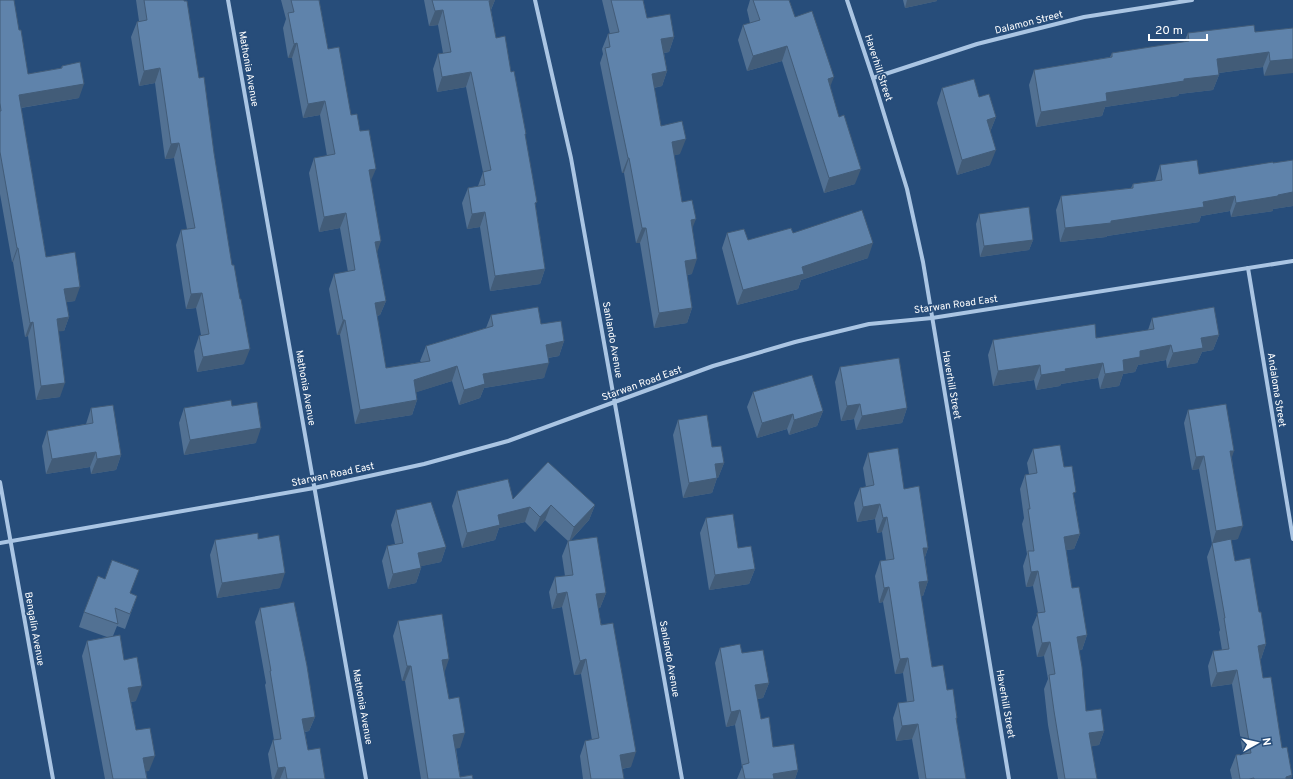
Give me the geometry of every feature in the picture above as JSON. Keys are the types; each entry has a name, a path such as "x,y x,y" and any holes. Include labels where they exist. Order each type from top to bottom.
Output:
{"street":[{"name":"Mathonia Avenue","path":"228,0 366,779"},
{"name":"Sanlando Avenue","path":"535,0 570,158 682,779"},
{"name":"Haverhill Street","path":"847,0 907,189 923,262 1009,779"},
{"name":"Dalamon Street","path":"873,78 977,44 1084,17 1192,0"},
{"name":"Starwan Road East","path":"0,543 314,488 424,464 508,441 713,366 795,342 869,324 932,318 1293,261"},
{"name":"Andaloma Street","path":"1248,268 1293,539"},
{"name":"Bengalin Avenue","path":"0,482 53,779"}],"building":[{"path":"0,0 14,0 19,30 21,30 28,74 62,68 62,66 80,62 84,84 19,95 46,257 75,252 80,287 64,289 69,317 57,319 65,383 41,386 33,322 30,323 0,152"},
{"path":"144,0 187,1 199,78 204,77 214,153 232,265 234,265 250,349 203,357 199,336 209,334 202,293 191,294 181,230 195,228 179,143 171,144 160,68 144,71 137,22 147,20"},
{"path":"291,0 319,0 328,49 339,47 351,115 357,114 360,131 369,130 376,169 369,170 381,241 375,242 386,301 375,303 386,368 430,361 426,346 493,326 491,315 538,307 541,324 561,321 564,341 546,345 549,363 483,374 485,384 464,390 457,366 414,380 417,400 360,410 345,320 343,320 334,274 355,270 346,213 324,217 314,158 335,154 325,101 308,104 297,43 294,44 288,13 294,12"},
{"path":"432,0 492,0 489,1 496,38 505,36 511,72 514,71 537,202 535,203 545,269 495,276 485,212 472,214 468,188 485,185 483,172 491,170 471,72 442,77 438,54 451,52 443,10 435,11"},
{"path":"611,0 643,0 647,18 670,14 674,37 661,39 667,71 652,74 661,126 682,121 686,139 672,142 682,202 692,200 696,219 691,220 697,259 685,261 692,308 659,313 646,228 642,228 629,158 605,48 610,47 608,34 619,32"},
{"path":"753,0 789,0 795,17 812,11 834,77 828,79 839,117 844,115 861,169 829,178 787,46 753,56 743,25 760,20"},
{"path":"1254,25 1255,32 1293,28 1293,59 1270,61 1269,52 1217,59 1219,75 1184,79 1184,81 1106,93 1107,101 1041,112 1034,70 1112,57 1112,53 1189,41 1188,33"},
{"path":"974,79 979,97 989,94 996,117 987,120 996,150 962,160 942,88"},
{"path":"1197,160 1199,174 1293,160 1293,192 1236,203 1235,196 1203,202 1204,207 1111,221 1111,223 1065,228 1061,196 1133,188 1133,184 1162,180 1160,165"},
{"path":"1029,207 1033,240 984,246 979,214"},
{"path":"862,210 873,243 802,267 804,274 743,290 727,233 744,229 748,240 791,228 793,233"},
{"path":"1214,307 1219,335 1201,338 1203,348 1173,353 1171,345 1140,351 1140,357 1123,360 1124,371 1105,374 1103,363 1065,369 1066,371 1041,375 1040,365 998,371 993,340 1095,324 1096,338 1154,329 1152,318"},
{"path":"899,358 907,408 862,416 860,404 847,406 840,367"},
{"path":"812,375 823,411 794,420 793,414 762,423 753,392"},
{"path":"231,400 232,406 257,402 261,428 190,440 184,408"},
{"path":"1226,404 1234,451 1230,451 1243,526 1216,531 1204,456 1196,457 1188,410"},
{"path":"113,405 121,455 97,459 96,452 52,459 47,431 93,423 91,408"},
{"path":"707,415 712,447 721,446 724,463 715,464 717,478 689,483 678,420"},
{"path":"1060,445 1064,467 1072,466 1076,492 1073,493 1080,534 1064,537 1072,588 1079,587 1087,635 1077,637 1082,667 1086,711 1101,709 1104,731 1089,733 1097,779 1065,779 1049,675 1055,674 1050,642 1042,643 1037,613 1045,612 1038,571 1031,572 1028,551 1034,551 1025,475 1037,473 1033,449"},
{"path":"898,448 904,489 919,486 928,548 923,548 928,581 919,582 932,667 943,665 947,690 953,689 966,779 926,779 918,724 902,726 898,703 914,701 908,658 900,659 889,587 884,588 880,561 894,559 887,517 883,518 880,504 863,507 860,488 874,485 868,453"},
{"path":"548,462 595,505 574,527 551,505 540,517 530,507 498,515 500,525 467,533 457,491 508,479 513,499"},
{"path":"431,502 446,547 418,553 421,568 393,574 387,546 403,543 396,510"},
{"path":"733,514 738,548 751,546 755,569 715,575 706,518"},
{"path":"258,533 258,539 279,535 285,573 222,583 215,540"},
{"path":"597,537 606,593 596,594 601,625 613,623 636,752 620,755 624,779 591,779 585,741 599,738 586,659 580,661 567,592 557,594 555,577 573,575 568,541"},
{"path":"1231,539 1235,561 1250,558 1266,644 1258,646 1263,678 1271,677 1282,748 1287,747 1292,775 1286,777 1286,779 1240,779 1236,755 1251,753 1237,670 1217,673 1213,651 1229,649 1212,543"},
{"path":"112,560 139,570 130,593 137,596 130,614 115,608 118,624 84,612 98,576 105,579"},
{"path":"294,602 307,666 315,717 302,719 308,750 320,748 325,779 287,779 285,767 278,768 273,740 281,739 260,608"},
{"path":"442,614 449,659 442,660 449,699 459,697 465,733 453,735 460,777 472,775 473,779 428,779 411,666 407,666 398,621"},
{"path":"120,635 124,660 137,657 142,686 128,688 136,730 150,728 155,756 143,758 147,779 113,779 87,641"},
{"path":"740,644 742,653 763,650 769,683 755,685 761,719 769,717 773,747 794,744 798,770 773,774 774,779 745,779 742,765 749,763 740,710 731,712 720,648"}]}
